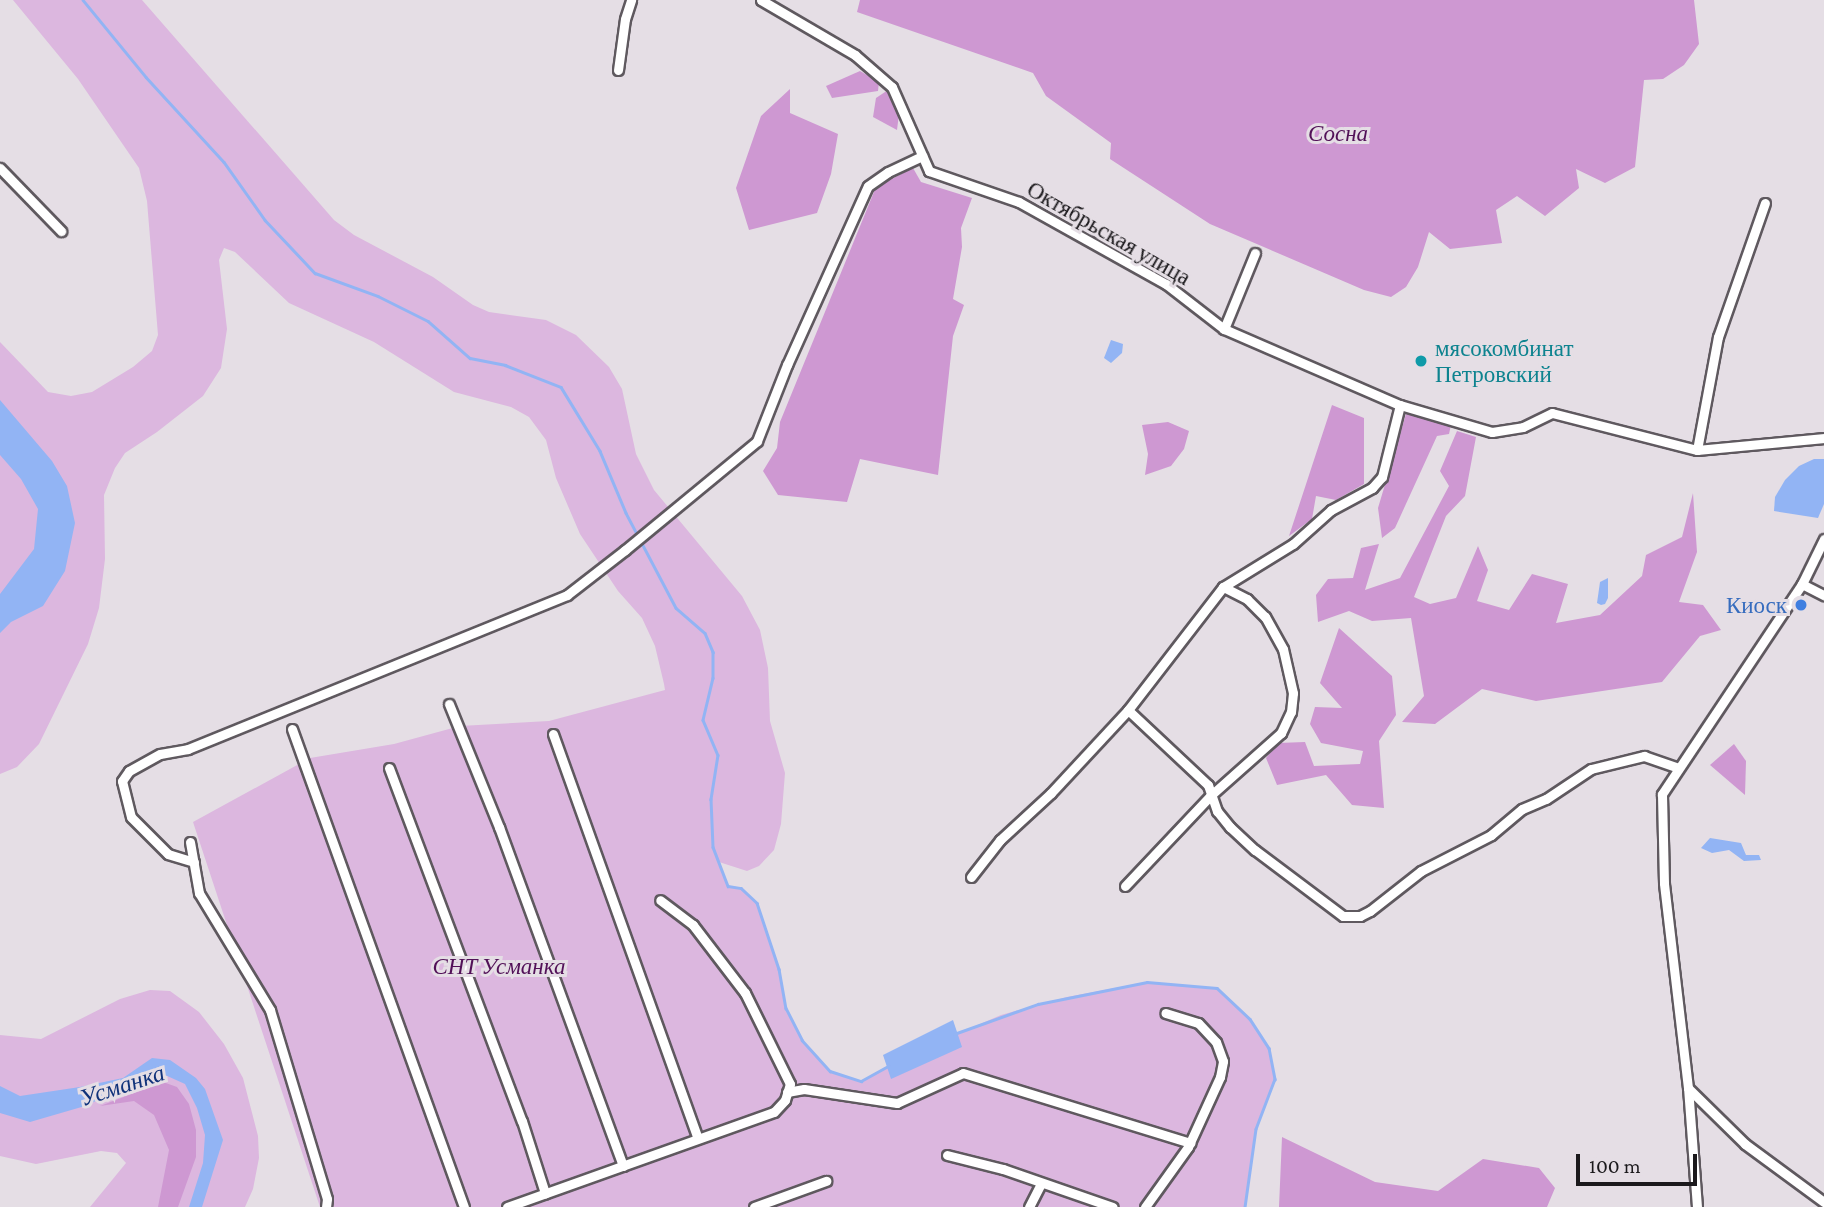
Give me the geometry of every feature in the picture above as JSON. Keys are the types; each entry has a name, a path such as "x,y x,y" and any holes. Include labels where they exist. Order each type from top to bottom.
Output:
{"street":[{"path":"618,70 625,19 631,0"},
{"name":"Октябрьская улица","path":"761,0 855,55 892,87 929,171 1019,202 1166,284 1224,329 1400,405 1492,432 1523,427 1552,413 1697,450 1824,438"},
{"path":"194,862 169,854 131,817 122,781 129,771 160,754 188,749 567,595 616,558 757,441 787,365 868,186 888,172 922,156"},
{"path":"0,167 61,231"},
{"path":"1697,450 1718,337 1765,203"},
{"path":"1224,329 1255,253"},
{"path":"971,877 1000,840 1060,783 1128,710 1223,587 1293,544 1331,510 1371,488 1382,477 1400,405"},
{"path":"1696,1207 1688,1088 1662,858 1662,794 1802,584 1824,538"},
{"path":"1802,584 1824,595"},
{"path":"1125,886 1210,796 1280,733 1291,712 1293,693 1283,649 1265,617 1247,599 1223,587"},
{"path":"449,704 499,827 623,1166"},
{"path":"1128,710 1208,785 1210,796 1230,827 1333,912 1343,916 1360,916 1421,871 1491,835 1522,809 1546,799 1591,769 1644,755 1678,768"},
{"path":"292,729 464,1207"},
{"path":"553,734 698,1139"},
{"path":"389,768 517,1107 545,1193"},
{"path":"190,842 198,892 270,1010 327,1199 326,1207"},
{"path":"507,1207 774,1112 785,1100 790,1084 745,993 693,925 660,900"},
{"path":"1145,1207 1190,1143 1220,1077 1223,1061 1216,1042 1198,1023 1166,1013"},
{"path":"788,1092 804,1089 897,1103 963,1073 1190,1143"},
{"path":"1688,1088 1745,1144 1824,1202"},
{"path":"947,1155 1041,1182 1113,1207"},
{"path":"754,1207 826,1181"},
{"path":"1029,1207 1041,1182"}],"green space":[{"name":"СНТ Усманка","path":"13,0 142,0 334,220 354,235 433,277 473,305 489,312 546,320 576,335 609,367 622,389 636,454 654,490 742,596 760,630 768,668 770,721 785,773 781,824 774,850 759,866 747,871 719,862 728,886 741,888 757,903 779,969 786,1008 802,1040 830,1071 861,1081 904,1057 1001,1015 1067,997 1147,982 1217,988 1250,1019 1269,1048 1275,1079 1256,1129 1245,1207 320,1207 193,822 310,758 394,744 460,726 549,721 665,690 655,646 642,618 618,591 580,534 556,478 546,440 529,417 511,407 454,392 374,342 289,303 235,252 224,248 219,260 227,329 221,368 203,396 125,453 115,468 104,495 105,559 99,608 88,644 39,744 17,767 0,774 0,342 48,392 71,396 92,392 133,367 152,351 158,335 147,201 139,168 78,79"},
{"name":"Сосна","path":"860,0 1694,0 1699,44 1684,65 1663,79 1644,80 1635,167 1605,183 1576,169 1579,188 1545,216 1517,196 1496,210 1502,243 1450,249 1429,232 1418,267 1406,287 1391,297 1364,290 1210,224 1110,159 1111,143 1046,96 1033,73 857,12"},
{"path":"860,71 879,82 878,91 832,98 826,86"},
{"path":"790,89 790,113 838,134 831,174 817,213 749,230 736,188 761,116"},
{"path":"888,90 899,114 897,130 873,117 876,98"},
{"path":"913,168 921,182 972,198 961,228 962,247 953,299 964,305 953,336 938,475 860,459 847,502 778,495 763,471 777,448 780,422 876,187"},
{"path":"1332,405 1364,418 1364,484 1336,500 1316,496 1312,519 1289,536"},
{"path":"1406,414 1451,425 1449,434 1437,436 1395,528 1382,538 1378,508"},
{"path":"1168,422 1189,431 1184,449 1171,466 1145,475 1148,454 1142,425"},
{"path":"1457,431 1476,437 1465,496 1446,516 1414,597 1430,604 1456,598 1478,546 1488,570 1477,601 1509,610 1532,574 1568,584 1556,623 1600,615 1642,576 1646,555 1682,537 1693,493 1697,552 1679,602 1703,605 1721,630 1700,636 1662,682 1536,701 1482,689 1435,724 1402,722 1424,696 1411,618 1372,621 1349,611 1318,622 1316,595 1328,579 1353,578 1361,548 1379,544 1365,590 1400,578 1449,486 1440,471"},
{"path":"1339,628 1392,676 1396,715 1379,741 1384,808 1352,805 1326,775 1277,785 1266,758 1278,743 1305,742 1314,766 1360,764 1363,751 1321,743 1310,724 1315,707 1342,708 1320,683"},
{"path":"1734,744 1746,761 1745,795 1710,765"},
{"path":"150,990 170,991 199,1012 224,1044 243,1078 258,1136 259,1158 253,1189 245,1207 90,1207 126,1163 117,1153 101,1151 36,1164 0,1156 0,1035 41,1039 120,999"},
{"path":"163,1082 177,1087 189,1104 196,1130 196,1157 178,1207 158,1207 169,1150 154,1115 134,1101 100,1106"},
{"path":"1282,1137 1375,1182 1438,1191 1483,1159 1539,1168 1555,1188 1547,1207 1279,1207"}],"water":[{"path":"1111,340 1123,344 1122,353 1111,363 1104,358"},
{"path":"0,400 52,461 67,486 75,523 65,571 43,606 11,622 0,633 0,594 34,549 38,509 21,479 0,455"},
{"path":"1814,459 1824,459 1824,504 1818,518 1774,511 1775,497 1785,480 1799,466"},
{"path":"1608,578 1608,598 1605,604 1601,605 1597,603 1600,582"},
{"path":"1710,838 1741,843 1746,855 1759,855 1761,860 1744,861 1729,850 1712,853 1701,848"},
{"path":"953,1020 962,1047 891,1079 883,1055"},
{"name":"Усманка","path":"152,1058 170,1060 196,1078 205,1089 223,1140 202,1207 189,1207 203,1163 205,1135 197,1108 185,1084 165,1075 141,1080 85,1106 30,1122 0,1113 0,1086 20,1096 80,1087 123,1078"}],"waterway":[{"path":"83,0 146,77 224,162 265,220 315,273 378,296 428,321 470,358 505,365 561,387 600,451 626,513 676,608 705,633 713,652 713,678 703,720 718,755 711,799 713,847 728,886 741,888 757,903 779,969 786,1008 802,1040 830,1071 861,1081 888,1066"},
{"path":"954,1034 1038,1004 1147,982 1217,988 1250,1019 1269,1048 1275,1079 1256,1129 1245,1207"}],"place":[{"name":"мясокомбинат Петровский","path":"1421,361"},
{"name":"Киоск","path":"1801,605"}]}
